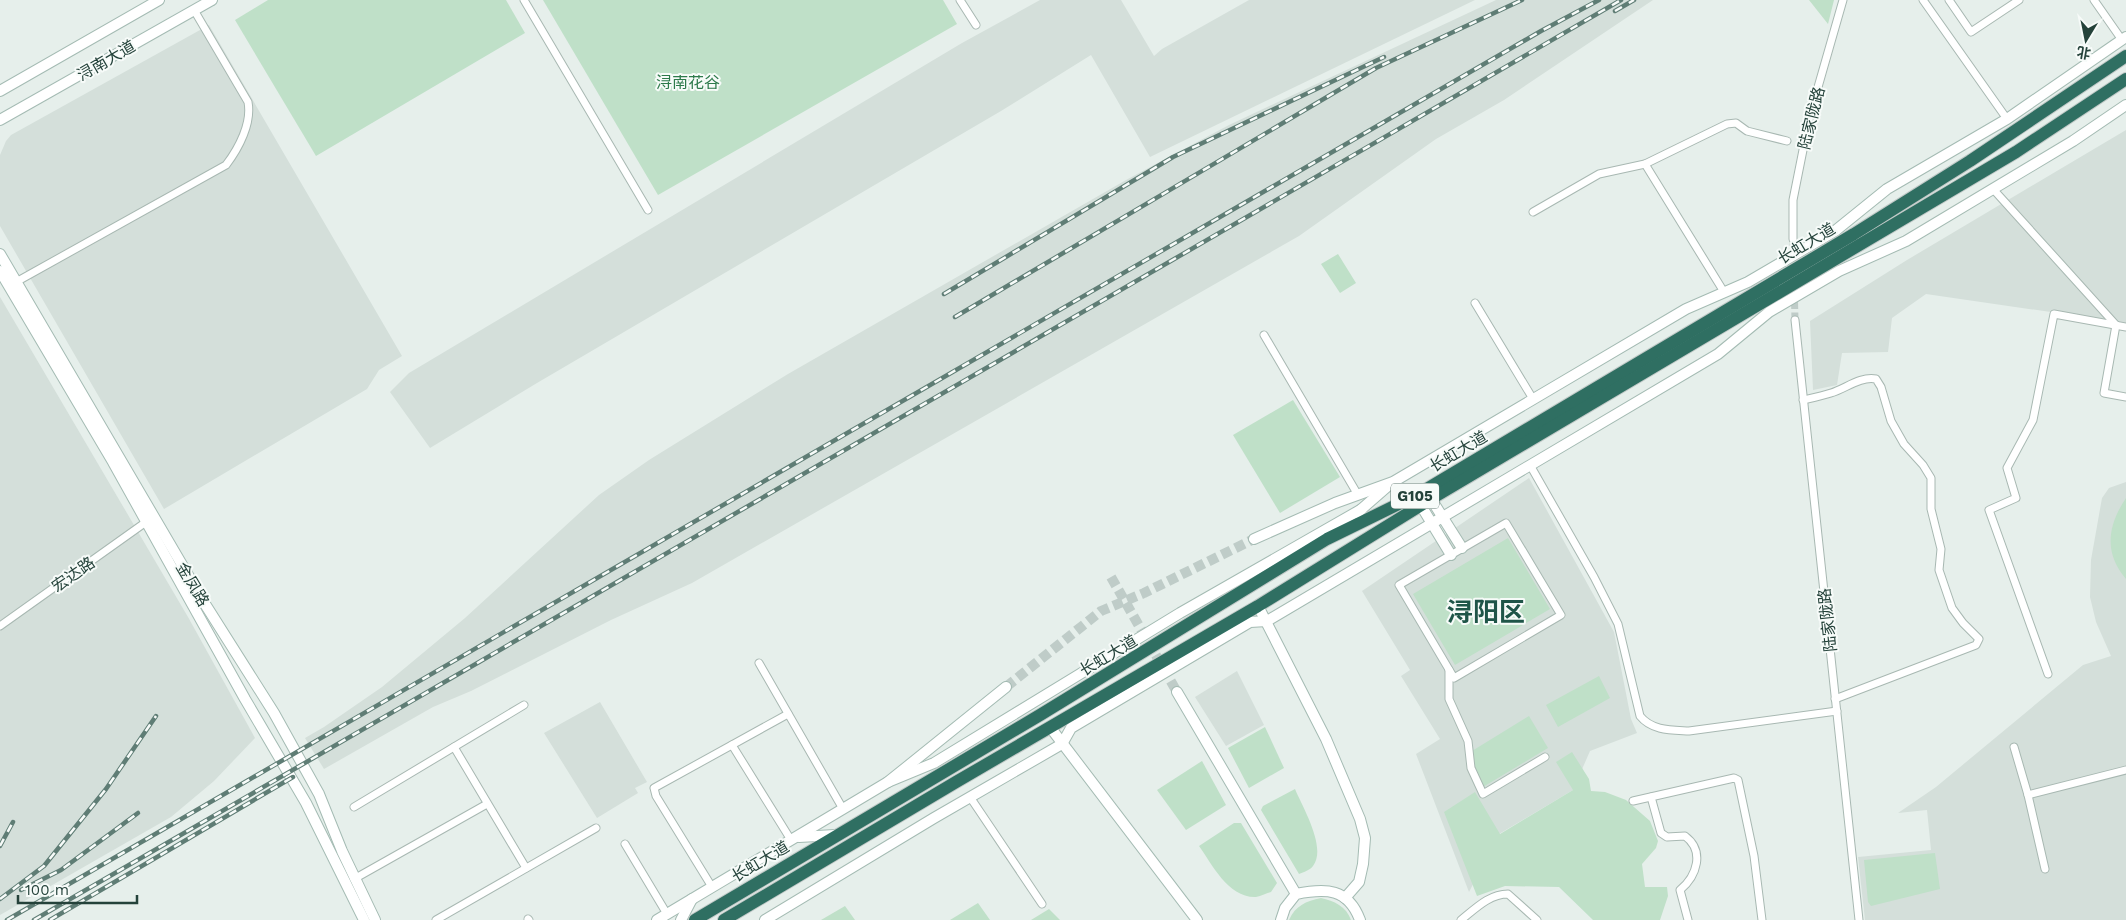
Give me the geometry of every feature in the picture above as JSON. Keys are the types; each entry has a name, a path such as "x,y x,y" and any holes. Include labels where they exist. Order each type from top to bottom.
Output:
{"highway":[{"name":"长虹大道","path":"724,920 1258,606 1423,498 1970,161 2126,56"},
{"name":"长虹大道","path":"695,920 835,835 1040,715 1327,539 1423,498 2008,157 2126,79"}],"street":[{"name":"浔南大道","path":"0,91 159,0"},
{"name":"浔南大道","path":"0,120 212,0"},
{"path":"524,0 648,210"},
{"path":"960,0 976,25"},
{"name":"陆家陇路","path":"1793,239 1793,200 1810,116 1843,0"},
{"path":"1923,0 2008,119"},
{"path":"1949,0 1971,32 2020,0"},
{"path":"1254,538 1393,482 1686,309 1748,282 1836,231 1887,190 2008,119 2124,38 2094,0"},
{"path":"16,282 226,164 232,157 249,115 248,102 194,10"},
{"path":"765,920 1062,744 1071,728 1250,622 1267,621 1718,354 1777,308 1839,271 1906,241 2073,141 2126,105"},
{"path":"1533,212 1599,174 1644,164 1727,124 1736,123 1747,131 1787,141"},
{"path":"1644,164 1724,292"},
{"path":"1993,189 2116,325"},
{"name":"金凤路","path":"0,254 205,604 274,713 319,794 354,879 375,920"},
{"name":"金凤路","path":"0,271 113,462 306,803 364,920"},
{"path":"1475,303 1533,399"},
{"path":"2048,674 1989,510 2016,498 2007,468 2033,420 2054,314 2126,327"},
{"name":"陆家陇路","path":"1795,320 1859,920"},
{"path":"2116,325 2104,393 2126,397"},
{"path":"1264,336 1358,495"},
{"path":"1804,400 1831,393 1869,378 1876,380 1881,387 1890,421 1904,444 1923,465 1931,478 1931,508 1941,549 1939,570 1952,608 1963,623 1979,639 1976,645 1835,699"},
{"path":"1530,465 1618,624 1640,716 1646,724 1669,730 1689,731 1837,711"},
{"path":"1327,539 1393,482"},
{"path":"1423,498 1442,517 1462,548"},
{"path":"1423,498 1432,523 1450,555"},
{"path":"888,782 934,763 1180,612 1362,509"},
{"name":"宏达路","path":"0,626 146,522"},
{"path":"1506,523 1561,615 1454,678 1399,585 1462,548 1506,523"},
{"path":"1258,606 1326,739 1360,819 1365,838 1363,864 1359,882 1345,898"},
{"path":"759,663 843,809"},
{"path":"1449,669 1449,699 1468,741 1471,768 1483,794 1545,757"},
{"path":"657,920 888,782 1006,687"},
{"path":"1177,692 1296,894"},
{"path":"354,807 524,705"},
{"path":"712,886 656,796 654,788 788,714"},
{"path":"1050,727 1197,920"},
{"path":"732,745 793,838"},
{"path":"454,747 526,868"},
{"path":"2014,747 2028,794 2045,869"},
{"path":"2028,794 2126,770"},
{"path":"1633,801 1734,778 1738,780 1754,856 1762,920"},
{"path":"970,797 1042,904"},
{"path":"1651,797 1661,833 1667,837 1685,836 1695,848 1697,865 1694,874 1680,890 1688,920"},
{"path":"354,879 488,804"},
{"path":"436,920 596,828"},
{"path":"793,838 835,835"},
{"path":"625,844 667,914"},
{"path":"1281,920 1285,908 1296,894 1324,890 1345,898 1356,910 1360,920"},
{"path":"1461,920 1491,898 1500,894 1508,894 1537,920"},
{"path":"681,920 693,898"}],"shaded area":[{"path":"1040,0 1121,0 1154,56 1162,49 1249,0 1475,0 1150,157 1091,55 1001,111 537,383 430,448 390,392 409,373 962,43"},
{"path":"1496,0 1653,0 1504,100 1436,139 1299,236 692,583 611,620 471,691 433,707 324,769 305,738 382,687 465,618 599,495 649,460 788,374 1126,180 1229,125"},
{"path":"209,25 402,356 379,370 367,389 164,509 0,226 0,155 11,135"},
{"path":"2126,130 2126,323 1926,294 1892,318 1888,352 1842,353 1837,385 1813,390 1810,321 1907,260"},
{"path":"0,297 188,617 255,738 214,781 171,817 0,915"},
{"path":"1529,478 1614,632 1631,719 1637,733 1590,751 1573,790 1499,834 1469,892 1416,754 1440,739 1401,676 1410,670 1362,591"},
{"path":"2126,482 2126,920 1865,920 1858,857 1931,850 1927,810 1898,813 1936,787 2083,665 2111,656 2096,622 2090,597 2091,560 2102,498 2109,488"},
{"path":"1237,671 1264,725 1226,746 1195,697"},
{"path":"600,702 647,782 635,788 638,793 597,818 544,733"}],"green space":[{"path":"268,0 506,0 525,33 316,156 235,20"},
{"name":"浔南花谷","path":"543,0 943,0 957,24 658,195"},
{"path":"1809,0 1834,0 1828,24"},
{"path":"1338,254 1356,283 1340,293 1321,264"},
{"path":"1293,400 1340,477 1280,513 1233,435"},
{"path":"2126,498 2126,579 2114,559 2111,549 2111,538 2115,518"},
{"path":"1508,538 1550,609 1455,665 1413,594"},
{"path":"1599,676 1610,698 1558,727 1546,705"},
{"path":"1529,716 1548,748 1483,787 1474,765 1472,751"},
{"path":"1265,727 1284,768 1249,788 1228,748"},
{"path":"1572,752 1589,779 1591,791 1605,792 1626,800 1650,821 1658,841 1656,848 1642,864 1645,887 1667,887 1668,896 1660,920 1593,920 1559,887 1505,886 1477,896 1444,812 1475,792 1500,834 1573,790 1556,762"},
{"path":"1202,761 1226,805 1186,830 1157,790"},
{"path":"1295,789 1308,817 1316,839 1317,849 1317,858 1313,866 1299,874 1261,810 1263,806"},
{"path":"1234,823 1241,823 1277,883 1271,892 1256,897 1246,896 1237,892 1222,879 1199,846"},
{"path":"1935,853 1940,889 1871,906 1868,902 1864,860"},
{"path":"1321,898 1339,905 1346,911 1351,920 1289,920 1294,911 1302,905"},
{"path":"978,903 990,920 950,920"},
{"path":"845,906 855,920 821,920"},
{"path":"1049,909 1060,920 1031,920"}],"tunnel":[{"path":"1793,239 1794,271"},
{"path":"1794,281 1795,320"},
{"path":"1006,687 1101,611 1144,593 1254,539"},
{"path":"1111,577 1177,692"}],"railway":[{"path":"955,317 1376,68 1522,0"},
{"path":"7,920 1541,31 1599,0"},
{"path":"34,920 1621,0"},
{"path":"1615,11 1634,0"},
{"path":"944,294 1173,157 1384,57"},
{"path":"0,899 44,866 106,789 156,716"},
{"path":"50,920 293,777"},
{"path":"21,890 61,870 138,813"},
{"path":"0,846 13,822"}],"district":[{"name":"浔阳区","path":"1486,612"}]}
